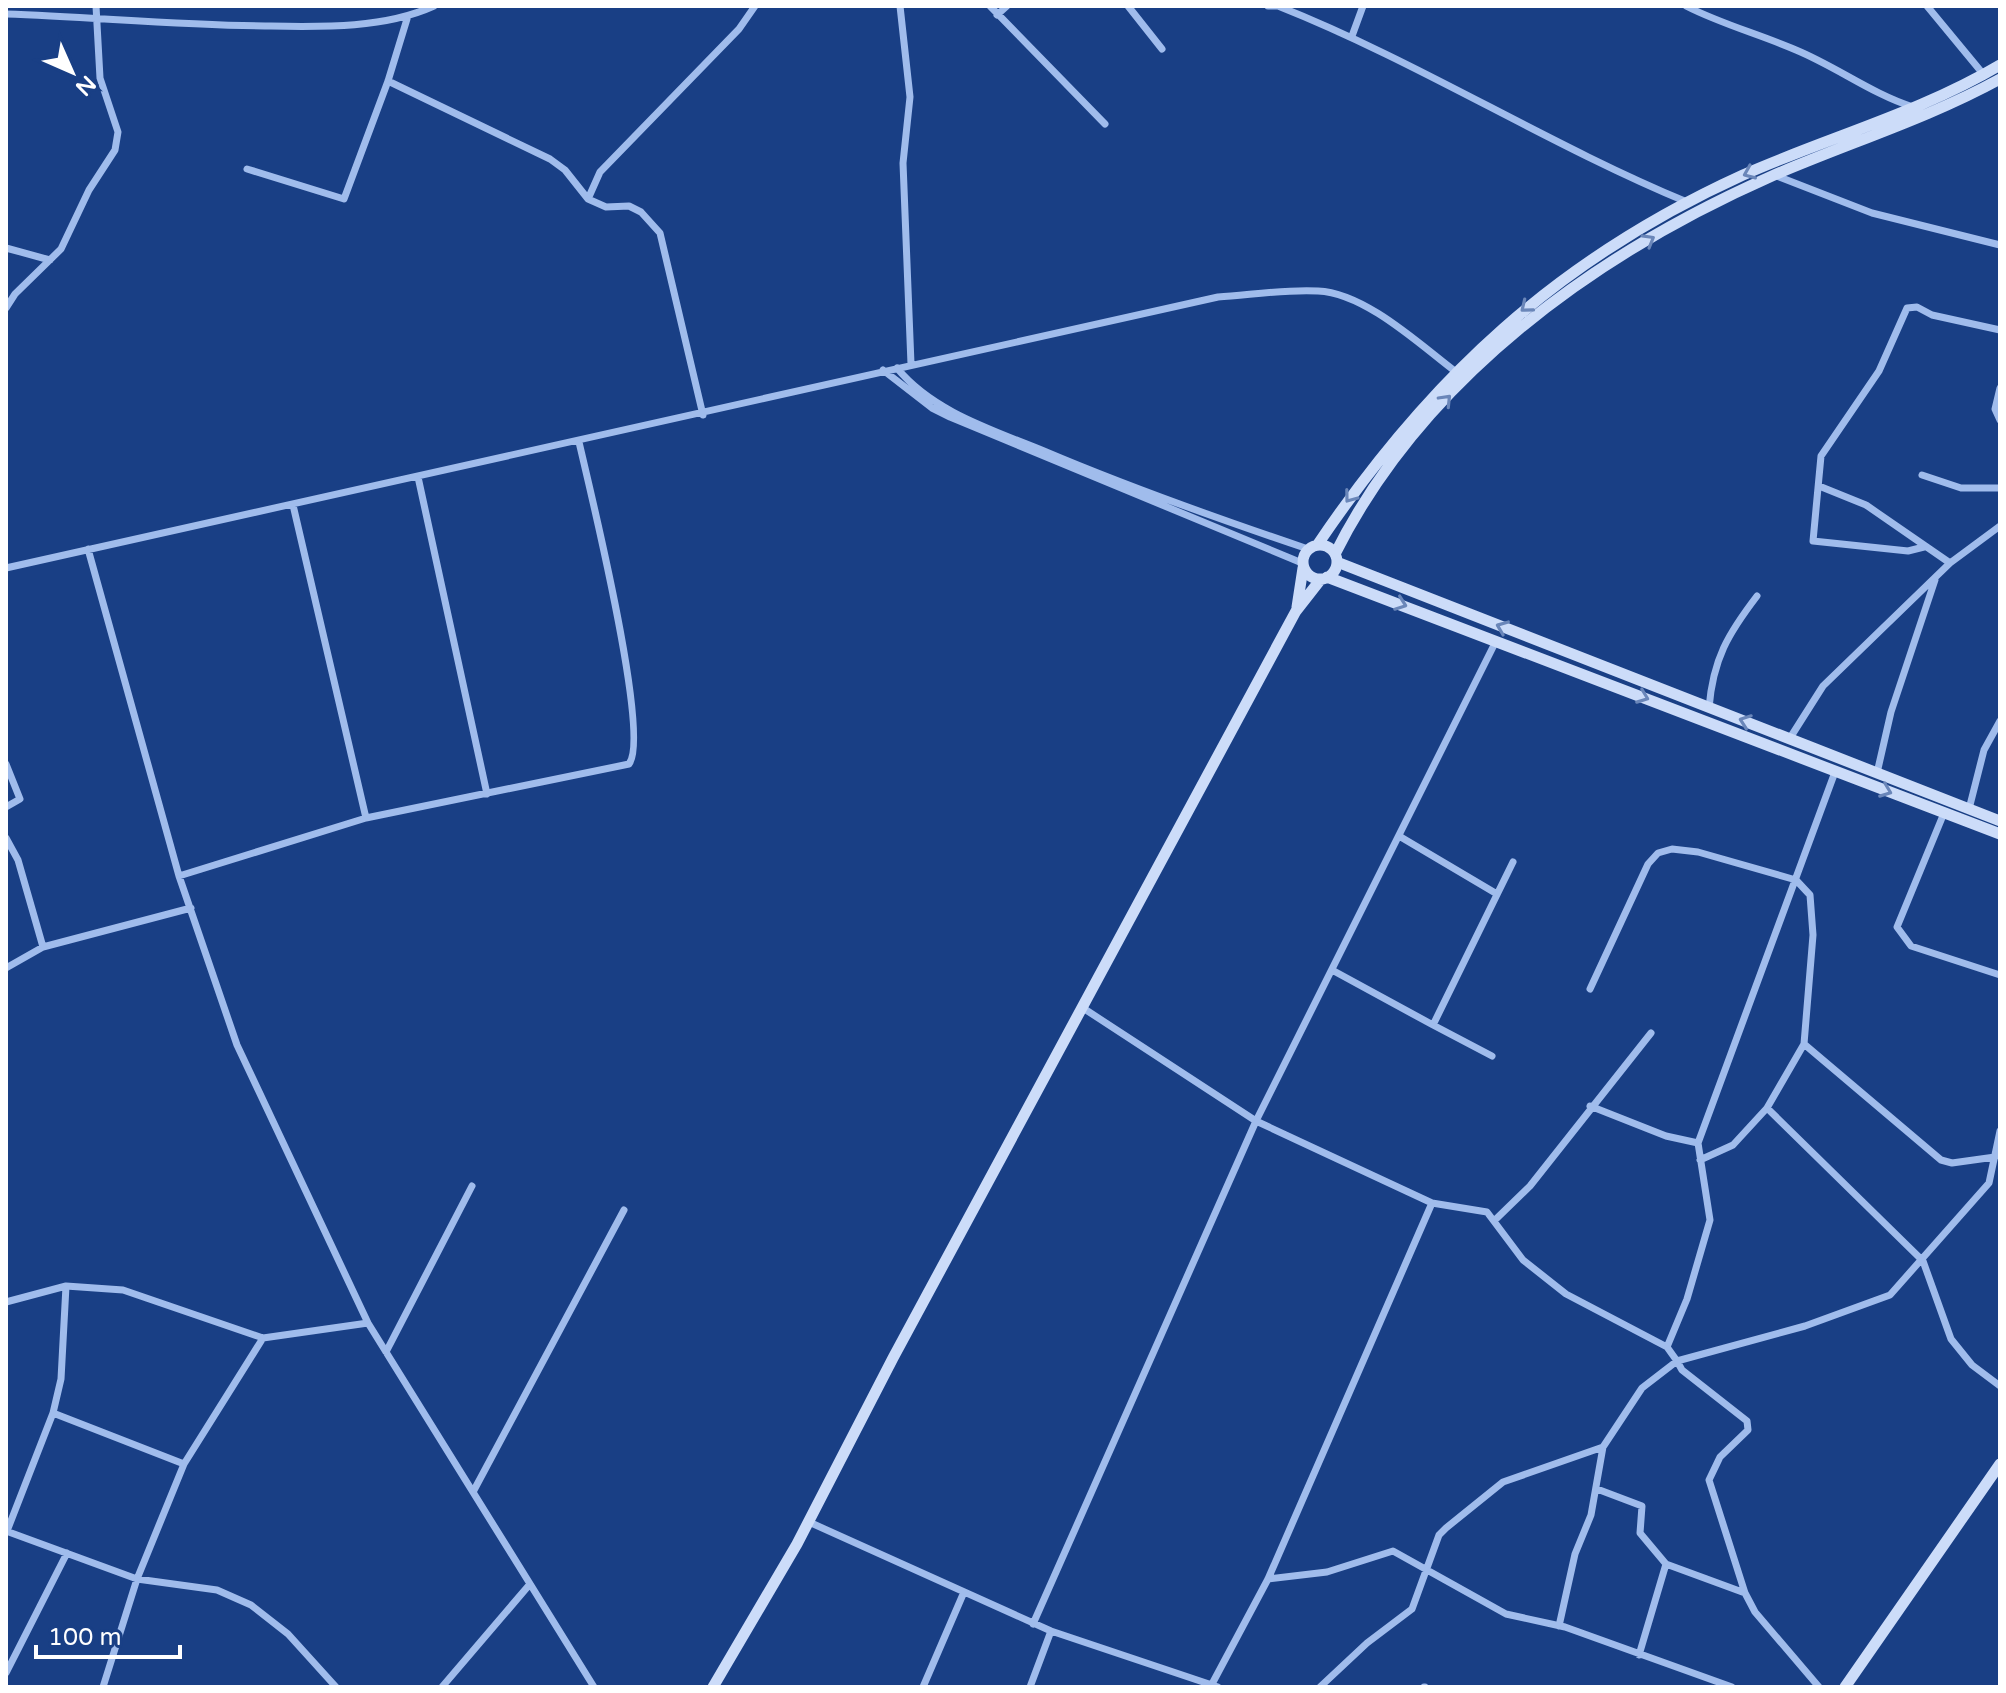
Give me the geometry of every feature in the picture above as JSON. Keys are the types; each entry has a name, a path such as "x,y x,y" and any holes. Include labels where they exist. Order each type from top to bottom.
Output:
{"street":[{"path":"6,308 71,232 89,190 108,164 117,141 115,115 100,78 96,6"},
{"path":"6,14 285,27 407,19 434,6"},
{"path":"588,199 600,172 739,29 755,6"},
{"path":"900,6 910,97 903,163 911,364"},
{"path":"990,6 1105,124"},
{"path":"997,15 1007,6"},
{"path":"1128,6 1162,49"},
{"path":"1268,6 1278,6 1352,36 1609,169 1689,203"},
{"path":"1352,36 1363,6"},
{"path":"1686,6 1713,20 1794,49 1854,77 1882,97 1915,108"},
{"path":"1927,6 1984,75"},
{"path":"247,169 344,199 388,81 407,19"},
{"path":"1296,611 1303,565 1313,546 1381,455 1498,329 1549,289 1689,203 1743,175 1915,108 2000,65"},
{"path":"713,1687 809,1522 893,1358 1296,611 1324,578 1359,509 1393,460 1478,367 1526,323 1602,268 1728,196 1953,104 2000,79"},
{"path":"388,81 550,159 565,170 588,199 606,207 629,206 641,212 660,233 703,415"},
{"path":"1774,175 1872,213 2000,245"},
{"path":"6,248 50,260"},
{"path":"6,568 703,415 883,370 1218,297 1319,291 1378,314 1456,372"},
{"path":"1924,547 1908,551 1813,541 1821,456 1879,371 1907,308 1917,307 1932,315 2000,328"},
{"path":"897,368 936,403 983,426 1212,518 1313,546 1709,708 2000,821"},
{"path":"883,370 950,417 1303,565 1310,576 1324,578 1497,639 2000,834"},
{"path":"2000,388 1995,409 2000,420"},
{"path":"179,876 366,818 629,764 635,757 629,678 579,442"},
{"path":"1922,475 1961,488 2000,488"},
{"path":"418,477 487,794"},
{"path":"1819,486 1866,505 1950,563"},
{"path":"293,505 366,818"},
{"path":"1790,738 1823,686 1950,563 2000,527"},
{"path":"88,549 179,876 237,1045 368,1323 594,1687"},
{"path":"1877,773 1891,712 1935,579"},
{"path":"1709,708 1716,660 1733,627 1757,596"},
{"path":"1033,1624 1256,1121 1497,639"},
{"path":"1969,809 1984,750 2000,721"},
{"path":"6,764 20,792 20,799 6,807"},
{"path":"1667,1347 1687,1299 1710,1220 1698,1143 1835,772"},
{"path":"1944,813 1897,927 1911,946 2000,975"},
{"path":"1399,836 1497,894"},
{"path":"6,838 18,860 43,947"},
{"path":"1590,989 1648,864 1658,853 1672,849 1698,852 1796,880 1810,895 1813,935 1804,1044 1767,1108 1733,1145 1700,1160"},
{"path":"1433,1025 1513,862"},
{"path":"6,968 43,947 191,908"},
{"path":"1332,970 1492,1056"},
{"path":"1083,1008 1256,1121 1432,1203 1487,1212 1523,1260 1566,1294 1667,1347 1682,1370 1747,1421 1748,1430 1720,1457 1709,1480 1745,1593 1755,1612 1819,1687"},
{"path":"1495,1220 1530,1186 1590,1106 1651,1033"},
{"path":"1804,1044 1941,1160 1952,1163 1995,1157"},
{"path":"1590,1106 1666,1136 1698,1143"},
{"path":"1767,1108 1923,1261 1951,1339 1972,1365 2000,1386"},
{"path":"1559,1626 1575,1554 1597,1489 1603,1447 1642,1388 1677,1361 1805,1326 1890,1295 1996,1177 1995,1157 2000,1131"},
{"path":"386,1352 472,1186"},
{"path":"809,1522 1033,1624 1215,1685 1268,1579 1432,1203"},
{"path":"473,1492 624,1210"},
{"path":"6,1302 66,1286 123,1290 263,1338 368,1323"},
{"path":"66,1286 61,1379 53,1413 6,1531 137,1579 217,1590 251,1605 288,1634 336,1687"},
{"path":"103,1687 137,1579 184,1464 263,1338"},
{"path":"53,1413 184,1464"},
{"path":"1320,1687 1367,1643 1412,1609 1421,1593 1426,1568 1439,1535 1503,1482 1603,1447"},
{"path":"1845,1687 2000,1464"},
{"path":"1597,1489 1642,1506 1640,1533 1666,1564 1745,1593"},
{"path":"1268,1579 1327,1572 1393,1551 1506,1614 1559,1626 1732,1687"},
{"path":"6,1673 67,1553"},
{"path":"1639,1655 1666,1564"},
{"path":"442,1687 530,1584"},
{"path":"923,1687 964,1592"},
{"path":"1030,1687 1051,1631"}]}
